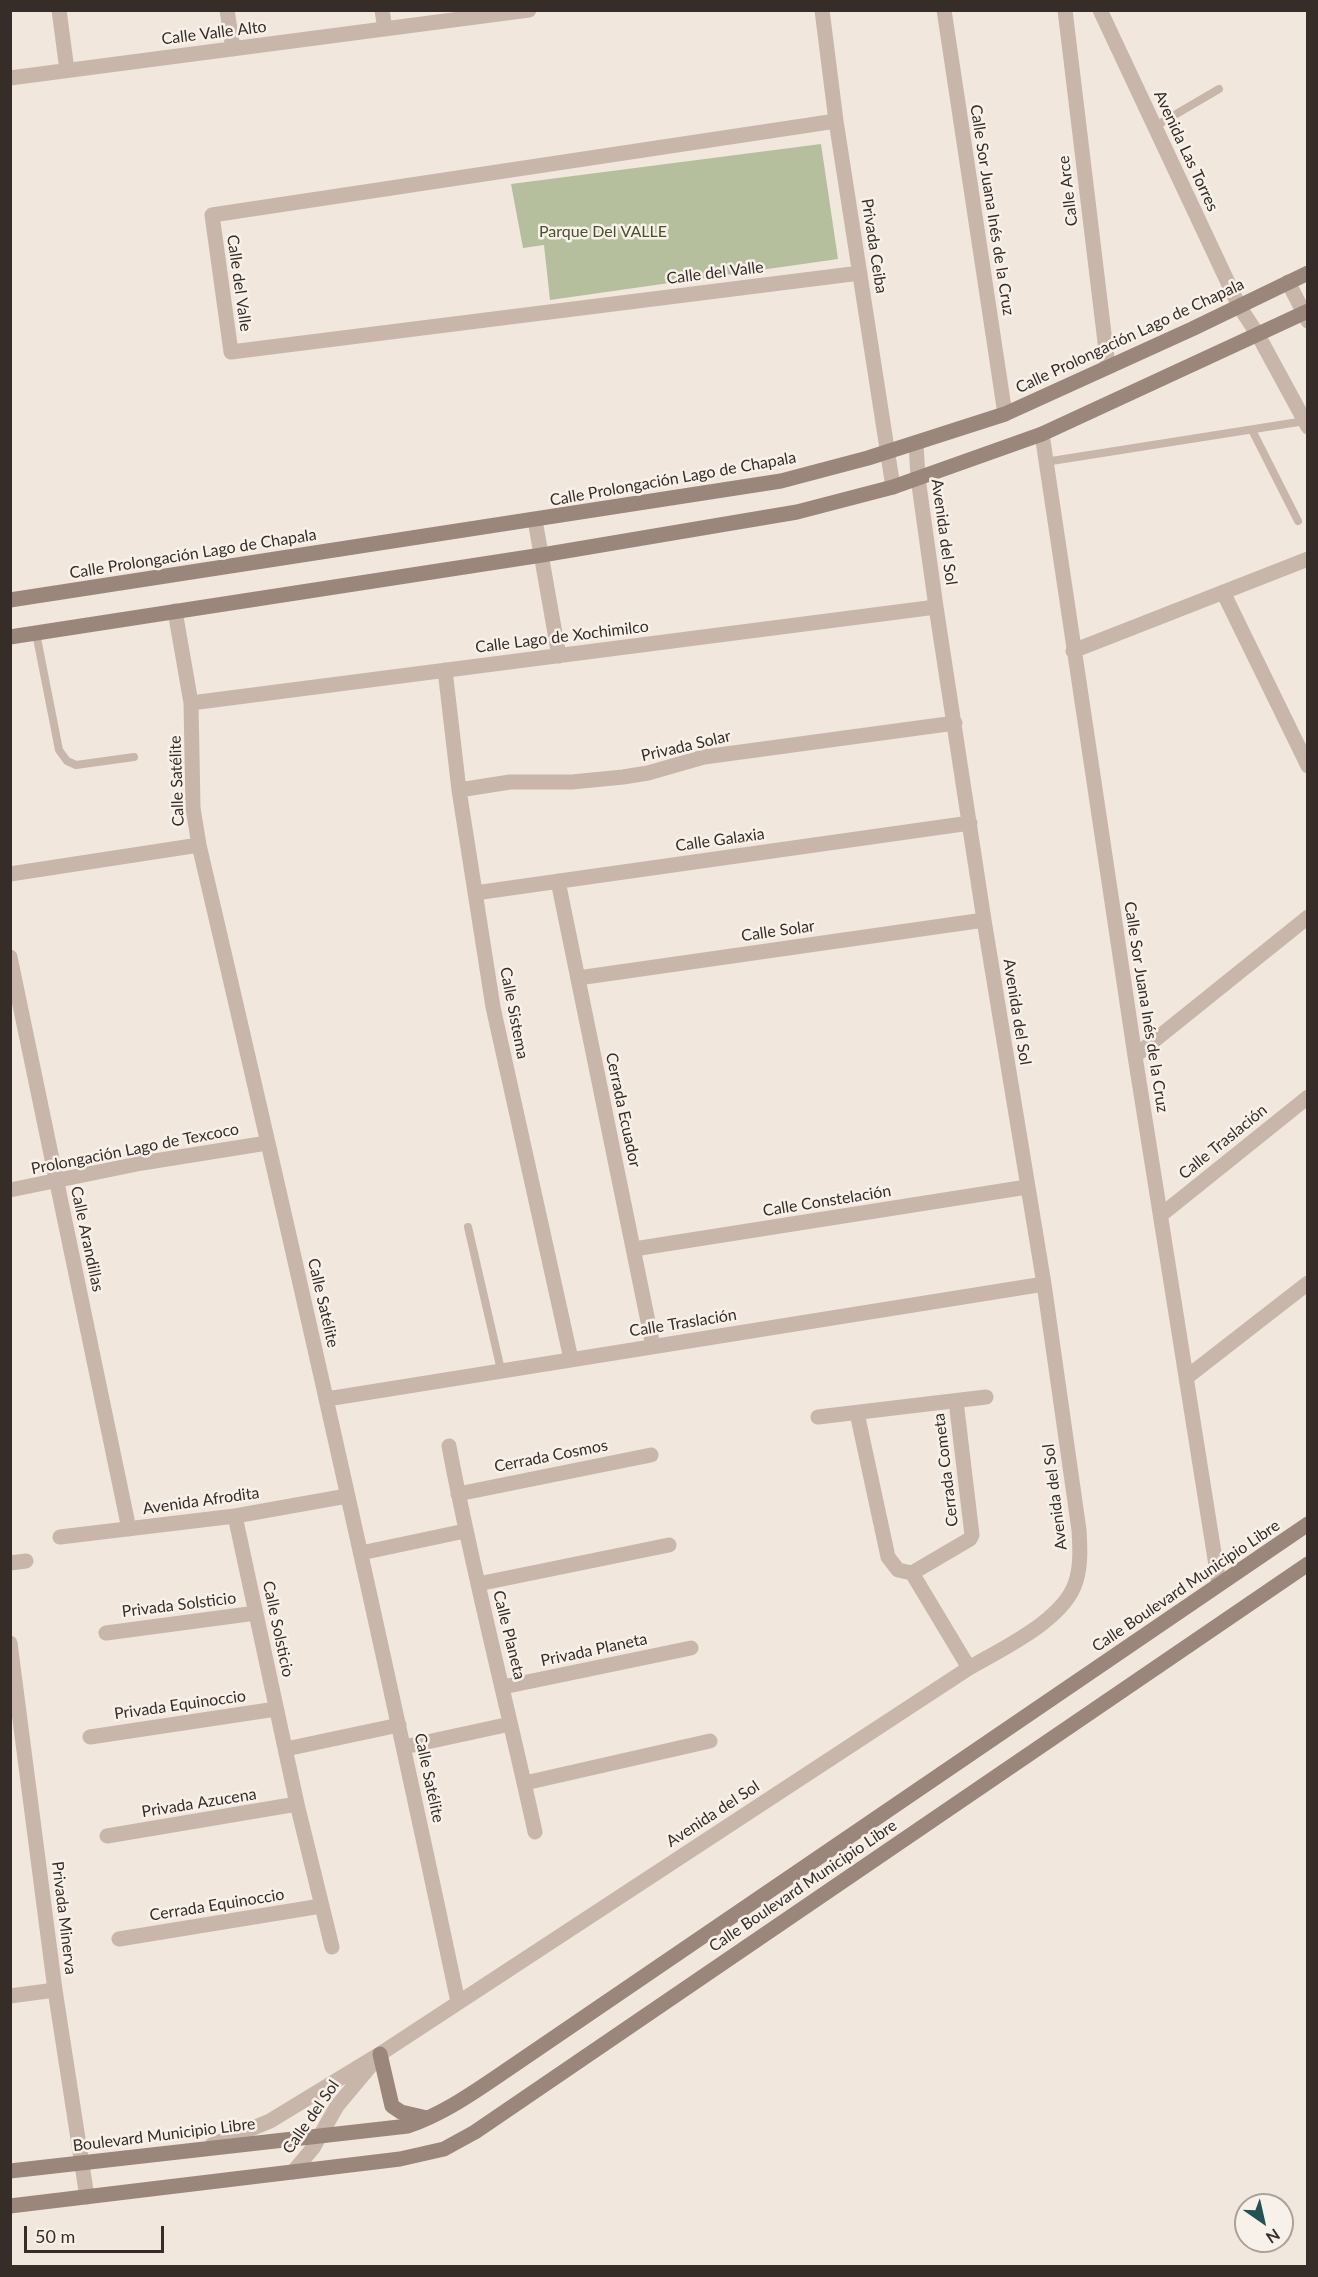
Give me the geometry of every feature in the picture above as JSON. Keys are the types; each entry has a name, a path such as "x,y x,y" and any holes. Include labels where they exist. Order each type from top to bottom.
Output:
{"main road":[{"name":"Calle Prolongación Lago de Chapala","path":"10,600 781,481 888,452 1005,414 1308,273"},
{"path":"10,637 542,555 797,512 893,487 1042,434 1306,315"},
{"name":"Calle Boulevard Municipio Libre","path":"321,2135 408,2126 455,2105 1308,1524"},
{"name":"Calle Boulevard Municipio Libre","path":"293,2172 400,2159 444,2149 475,2132 1308,1564"},
{"path":"380,2054 392,2106 401,2112 430,2118"},
{"name":"Boulevard Municipio Libre","path":"10,2171 321,2135"},
{"path":"10,2206 293,2172"}],"street":[{"path":"59,10 67,70"},
{"path":"227,10 233,49"},
{"path":"382,10 385,29"},
{"name":"Calle Valle Alto","path":"10,78 529,10"},
{"name":"Privada Ceiba","path":"822,10 836,121 893,487"},
{"name":"Calle Sor Juana Inés de la Cruz","path":"944,10 1005,414"},
{"name":"Calle Arce","path":"1065,10 1108,367"},
{"name":"Avenida Las Torres","path":"1100,10 1239,306 1258,335 1306,424"},
{"name":"Calle del Valle","path":"836,121 212,215 231,352 860,273"},
{"path":"1288,282 1306,315"},
{"name":"Calle Sor Juana Inés de la Cruz","path":"1042,434 1135,1056 1219,1584"},
{"name":"Avenida del Sol","path":"201,2149 270,2121 380,2054 969,1668 1028,1633 1066,1600 1076,1583 1080,1559 1079,1530 1044,1284 984,920 936,607 918,478 916,443"},
{"path":"535,520 559,656"},
{"path":"1073,651 1308,559"},
{"path":"1223,592 1308,766"},
{"name":"Calle Lago de Xochimilco","path":"191,703 936,607"},
{"name":"Calle Satélite","path":"175,611 191,703 193,808 199,845 327,1398 346,1496 404,1747 458,2002"},
{"name":"Calle Sistema","path":"445,670 459,790 493,1007 571,1359"},
{"name":"Privada Solar","path":"459,790 510,782 572,782 623,777 648,773 704,756 955,723"},
{"name":"Calle Galaxia","path":"475,893 970,823"},
{"path":"10,874 199,845"},
{"name":"Cerrada Ecuador","path":"558,881 653,1346"},
{"path":"1135,1056 1308,917"},
{"name":"Calle Solar","path":"578,978 984,920"},
{"name":"Calle Arandillas","path":"10,957 129,1529"},
{"name":"Calle Traslación","path":"1161,1215 1308,1097"},
{"name":"Prolongación Lago de Texcoco","path":"10,1190 142,1163 267,1143"},
{"name":"Calle Constelación","path":"633,1250 1027,1187"},
{"path":"1187,1377 1308,1283"},
{"name":"Calle Traslación","path":"327,1398 1044,1284"},
{"name":"Cerrada Cometa","path":"818,1417 986,1397"},
{"name":"Cerrada Cometa","path":"912,1574 970,1539 972,1535 956,1401"},
{"path":"857,1413 888,1557 898,1570 912,1574 969,1668"},
{"name":"Calle Planeta","path":"448,1446 465,1531 535,1832"},
{"name":"Cerrada Cosmos","path":"458,1494 651,1455"},
{"name":"Avenida Afrodita","path":"60,1537 235,1516 346,1496"},
{"name":"Calle Solsticio","path":"235,1516 297,1804 332,1947"},
{"path":"361,1553 465,1531"},
{"path":"478,1584 669,1545"},
{"path":"10,1563 26,1561"},
{"name":"Privada Solsticio","path":"106,1633 256,1613"},
{"name":"Privada Minerva","path":"10,1643 16,1732 87,2197"},
{"name":"Privada Planeta","path":"503,1687 691,1648"},
{"name":"Privada Equinoccio","path":"90,1737 276,1709"},
{"path":"404,1747 510,1724"},
{"path":"286,1749 399,1725"},
{"path":"525,1783 710,1741"},
{"name":"Privada Azucena","path":"107,1836 297,1804"},
{"name":"Cerrada Equinoccio","path":"119,1939 321,1906"},
{"path":"10,1996 55,1990"},
{"name":"Calle del Sol","path":"293,2172 321,2135 337,2106 380,2054"}],"lane":[{"path":"1154,127 1219,89"},
{"path":"1045,462 1252,430 1306,424"},
{"path":"1252,430 1298,521"},
{"path":"36,633 59,750 67,761 76,765 134,757"},
{"path":"468,1227 501,1370"}],"green space":[{"name":"Parque Del VALLE","path":"821,144 838,259 550,300 544,245 523,248 511,184"}]}
